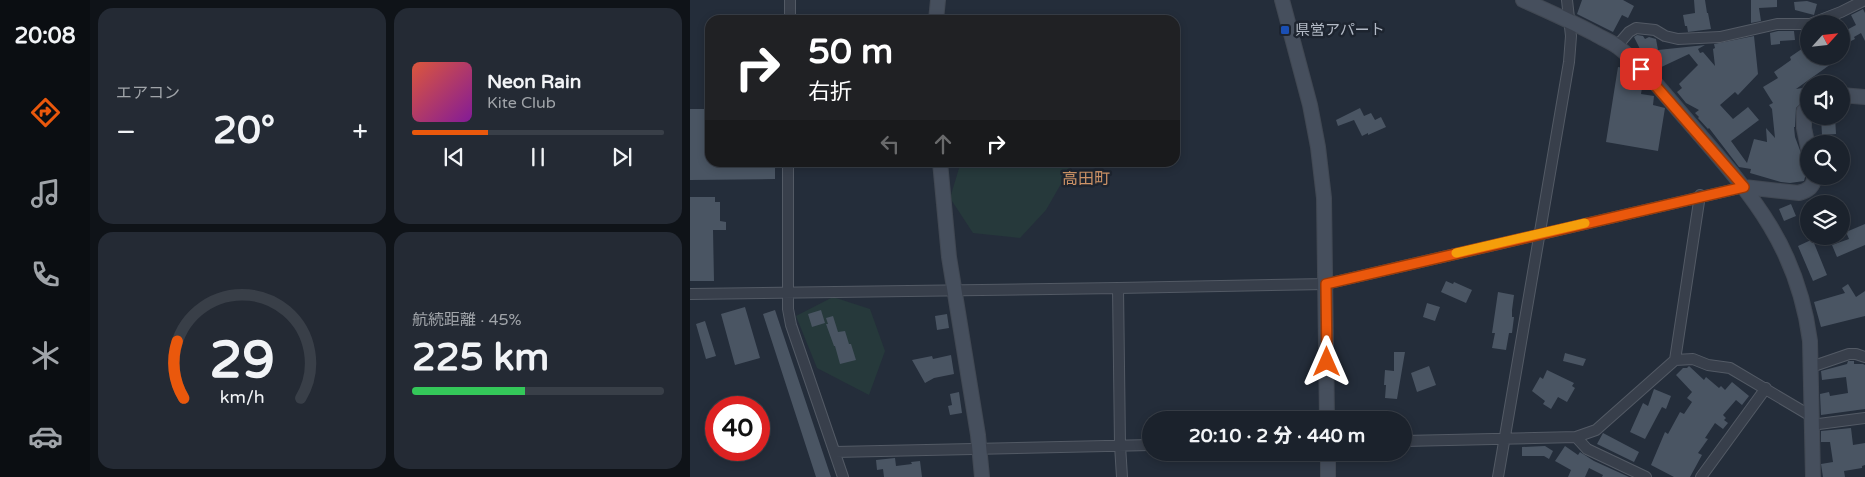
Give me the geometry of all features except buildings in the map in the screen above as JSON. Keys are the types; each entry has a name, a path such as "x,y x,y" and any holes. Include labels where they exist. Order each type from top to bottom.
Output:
{"street":[{"path":"790,0 790,15"},
{"path":"936,15 938,0"},
{"path":"1282,0 1308,98 1318,147 1324,198 1327,411"},
{"path":"1523,0 1570,21 1617,46 1654,83 1761,208 1797,280 1807,319 1811,367 1813,477"},
{"path":"1498,477 1569,62 1571,36 1567,0"},
{"path":"1617,46 1629,32 1636,28 1655,30 1665,36 1678,39 1720,37 1777,24 1810,24 1841,12 1864,0"},
{"path":"1850,95 1865,97"},
{"path":"788,167 788,292 791,326 843,477"},
{"path":"941,167 953,289 982,477"},
{"path":"690,294 1326,284 1744,187 1799,193 1808,190 1813,185"},
{"path":"1675,360 1700,196"},
{"path":"1118,288 1122,477"},
{"path":"1811,367 1849,354 1865,357"},
{"path":"1412,441 1576,437 1596,430 1675,360 1693,359 1708,365 1730,368 1766,388 1811,420 1865,418"},
{"path":"1701,477 1766,388"},
{"path":"1576,437 1587,449 1646,477"},
{"path":"835,452 1142,445"},
{"path":"1328,461 1328,477"}],"shaded area":[{"path":"959,167 1071,167 1046,210 1020,238 973,233 950,198"},
{"path":"833,297 870,309 885,351 869,395 817,368 796,316"}],"slow traffic":[{"path":"1456,253 1585,223"}],"place":[{"name":"県営アパート","path":"1285,30"}],"district":[{"name":"高田町","path":"1086,178"}],"route":[{"path":"1327,362 1326,284 1720,191 1744,187 1641,69"}]}
